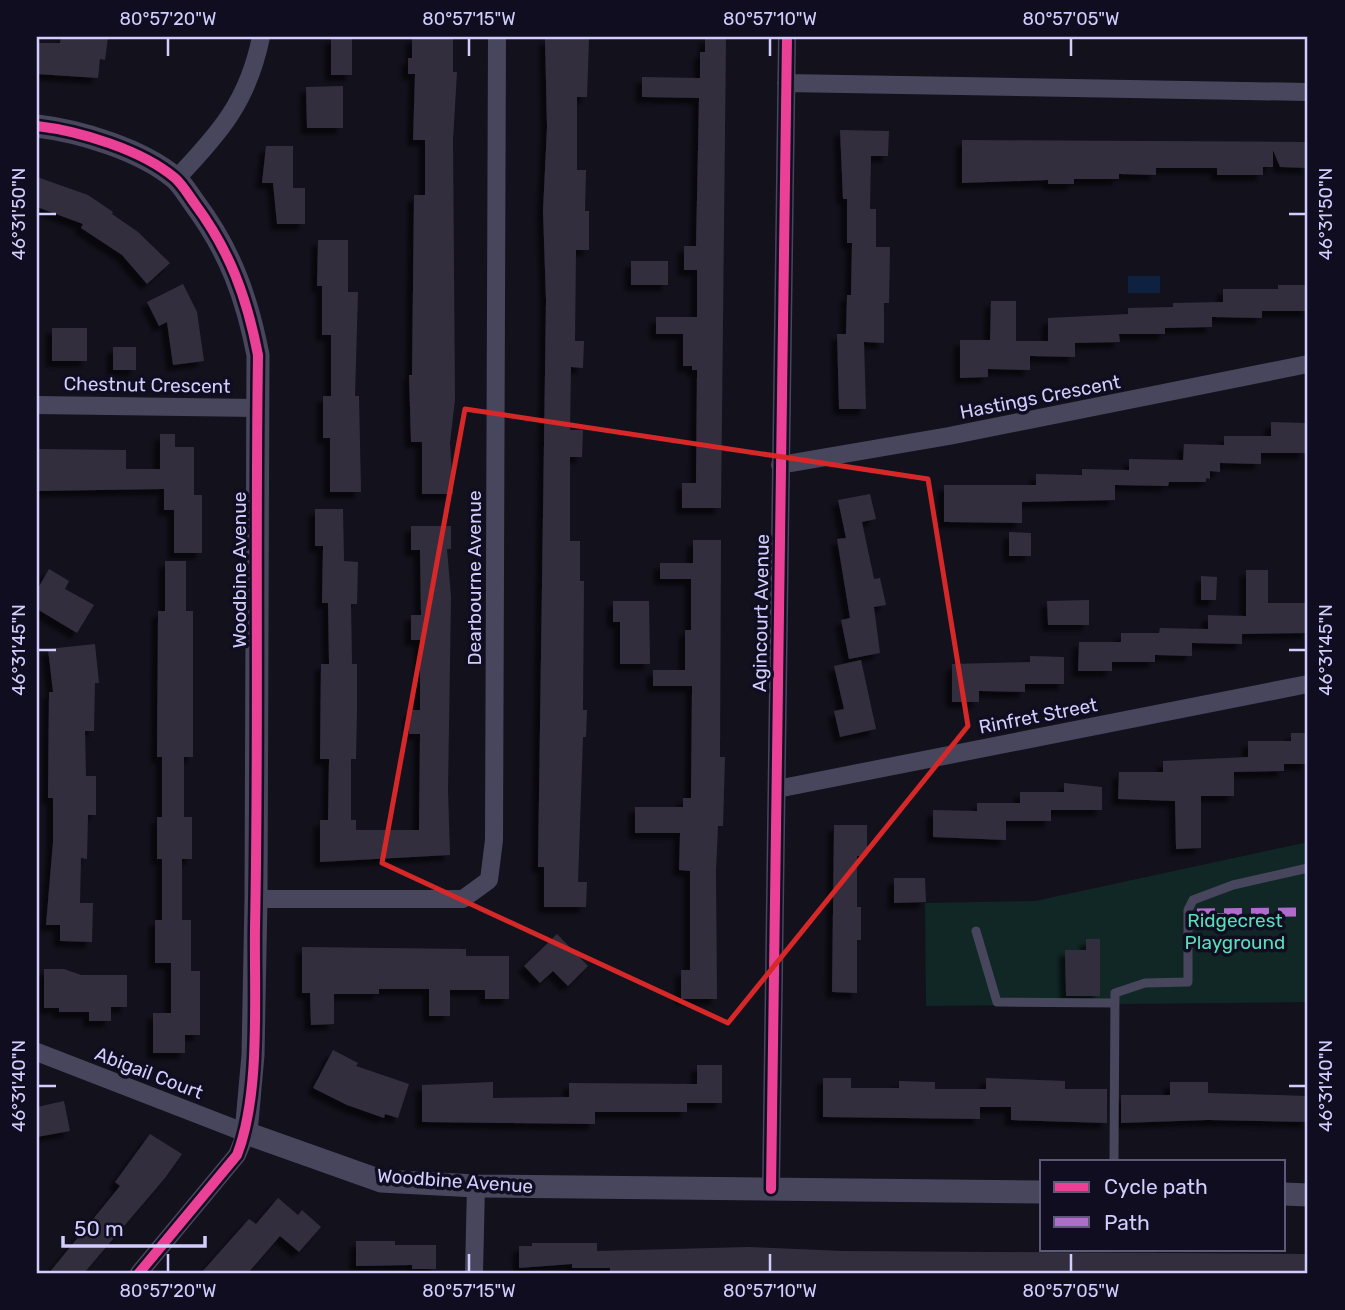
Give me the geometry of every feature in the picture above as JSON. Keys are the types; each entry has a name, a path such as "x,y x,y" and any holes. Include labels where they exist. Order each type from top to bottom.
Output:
{"street":[{"path":"176,179 222,130 255,69 261,37"},
{"name":"Dearbourne Avenue","path":"256,899 463,899 489,880 494,840 497,37"},
{"name":"Agincourt Avenue","path":"771,1189 787,37"},
{"path":"786,83 1308,92"},
{"name":"Woodbine Avenue","path":"37,127 71,130 125,149 176,179 213,228 235,268 248,304 258,355 256,899 253,1055 246,1133 382,1181 476,1186 1040,1192"},
{"name":"Hastings Crescent","path":"780,465 949,436 1308,364"},
{"name":"Chestnut Crescent","path":"37,405 257,408"},
{"name":"Rinfret Street","path":"777,789 1308,684"},
{"name":"Abigail Court","path":"37,1052 246,1133"},
{"path":"139,1273 237,1155 246,1133"},
{"path":"474,1273 476,1186"},
{"path":"1286,1194 1308,1195"}],"lane":[{"path":"1114,1160 1115,993 1145,984 1188,982 1188,910 1193,900 1233,885 1308,868"},
{"path":"976,931 997,1002 1115,1003"}],"highlighted area":[{"path":"465,409 928,479 968,726 728,1023 382,863"}],"green space":[{"name":"Ridgecrest Playground","path":"1308,842 1308,1002 926,1006 925,903 1035,901"}],"water":[{"path":"1128,276 1160,276 1160,293 1128,293"}],"building":[{"path":"61,37 108,37 105,60 100,59 98,78 37,74 37,43 60,43"},
{"path":"331,37 352,37 352,75 331,75"},
{"path":"412,37 453,37 453,72 457,72 453,140 455,399 450,443 453,494 422,494 422,442 411,442 409,375 412,375 414,195 425,195 425,140 413,140 415,74 408,74 408,58 412,58"},
{"path":"705,37 726,37 721,508 682,508 682,483 696,483 697,370 692,370 692,366 683,366 683,334 656,334 656,317 697,317 697,270 684,270 684,246 696,246 699,98 642,97 642,77 700,78 700,52 705,52"},
{"path":"545,39 589,39 587,97 577,97 577,170 586,170 585,211 589,211 589,250 576,250 575,341 584,341 583,368 571,367 570,430 583,430 582,457 570,457 570,541 580,541 580,581 584,581 583,710 587,710 586,737 583,737 578,882 587,882 586,907 544,907 544,867 538,867 546,300 543,211 547,127"},
{"path":"343,86 343,128 307,128 306,87"},
{"path":"840,130 889,131 888,156 871,156 870,209 876,209 876,247 890,247 889,303 884,303 884,343 864,342 866,409 839,409 837,334 846,334 847,295 851,295 852,243 847,243 847,199 843,199"},
{"path":"962,140 1308,142 1308,168 1280,167 1273,150 1273,167 1263,167 1263,175 1217,175 1217,168 1156,168 1156,175 1119,174 1119,179 1074,179 1074,184 1048,184 1048,180 962,183"},
{"path":"266,146 293,146 293,188 305,188 305,224 277,224 273,183 262,183"},
{"path":"37,177 88,195 138,232 170,263 147,284 122,255 81,228 83,224 37,207"},
{"path":"318,240 348,240 348,292 358,292 355,396 359,396 361,492 330,492 330,438 323,438 323,396 331,396 331,335 322,335 322,286 317,286"},
{"path":"631,261 668,261 668,285 631,285"},
{"path":"183,284 197,312 204,361 173,365 167,322 159,326 147,302"},
{"path":"1278,285 1308,285 1308,311 1262,311 1262,318 1212,317 1212,327 1165,328 1165,334 1119,334 1120,342 1075,343 1075,357 1030,356 1030,370 988,369 988,377 960,378 960,340 990,340 991,301 1016,301 1016,341 1048,341 1048,318 1128,314 1128,308 1173,307 1173,303 1223,302 1223,289 1278,289"},
{"path":"52,328 87,328 87,361 52,361"},
{"path":"113,347 136,347 136,370 113,370"},
{"path":"1271,422 1306,423 1305,453 1261,453 1261,464 1220,463 1220,472 1210,471 1210,479 1206,478 1206,482 1169,482 1168,486 1115,485 1115,500 1022,502 1022,523 944,522 944,485 1036,485 1036,474 1082,475 1082,469 1129,470 1129,459 1183,460 1184,444 1224,445 1224,436 1271,436"},
{"path":"160,434 175,434 175,447 194,447 194,495 202,495 202,553 174,553 174,510 164,510 164,489 37,491 39,449 126,450 126,469 160,469"},
{"path":"870,494 876,519 862,522 874,579 880,578 886,605 874,607 880,653 849,659 841,620 850,618 837,539 846,538 838,500"},
{"path":"315,509 343,509 344,561 358,562 357,604 351,604 352,664 357,664 357,708 356,759 351,759 351,820 356,820 356,830 419,830 420,734 409,734 409,710 420,710 420,640 411,640 411,615 421,615 420,550 411,550 411,526 451,526 451,549 447,549 451,597 448,790 450,855 320,862 320,820 328,820 329,759 320,759 321,664 329,664 328,603 322,603 323,546 315,546"},
{"path":"1009,532 1031,533 1031,556 1009,556"},
{"path":"693,540 721,540 720,757 725,757 723,826 718,826 716,871 717,999 681,999 681,970 690,970 690,871 679,870 680,833 635,833 635,807 683,807 683,798 691,798 692,686 653,686 653,670 685,670 685,630 691,630 691,579 660,579 660,563 693,563"},
{"path":"165,561 186,561 186,611 193,611 193,757 184,757 184,817 192,817 192,859 182,859 182,920 191,920 191,971 200,971 200,1035 185,1035 185,1053 153,1053 153,1013 171,1013 171,963 155,963 155,920 162,920 162,859 157,859 157,817 162,817 162,757 157,757 158,611 165,611"},
{"path":"49,569 69,581 65,589 94,605 77,633 37,609 37,590"},
{"path":"1246,570 1268,570 1268,603 1308,603 1308,633 1242,634 1242,644 1192,643 1192,656 1155,655 1155,662 1112,662 1112,671 1078,671 1079,642 1121,642 1121,633 1159,633 1160,628 1208,629 1208,615 1246,616"},
{"path":"1201,576 1217,577 1216,600 1201,600"},
{"path":"1089,600 1089,625 1048,625 1047,601"},
{"path":"613,601 649,601 650,664 620,664 620,622 613,622"},
{"path":"95,644 99,683 95,683 94,731 85,731 86,776 96,776 96,815 88,815 87,859 81,858 80,903 93,903 92,942 60,941 60,925 46,925 53,842 53,798 48,798 49,692 53,692 48,649"},
{"path":"1030,656 1064,657 1064,684 1025,684 1025,692 979,691 979,702 952,702 952,664 1030,662"},
{"path":"861,660 876,729 840,737 834,711 844,709 834,666"},
{"path":"1291,733 1308,733 1308,764 1284,764 1284,771 1234,772 1234,796 1201,796 1201,848 1176,849 1175,801 1118,799 1119,772 1163,772 1163,761 1248,757 1248,741 1291,741"},
{"path":"1064,783 1102,787 1102,810 1051,810 1051,821 1006,821 1006,840 933,837 933,810 977,811 977,803 1020,803 1020,792 1064,792"},
{"path":"834,825 867,825 867,856 857,856 857,907 861,907 861,940 857,940 857,993 832,992"},
{"path":"894,878 925,878 926,902 894,903"},
{"path":"557,934 588,966 568,986 553,971 540,983 524,966"},
{"path":"1086,939 1100,939 1100,996 1066,996 1065,950 1086,950"},
{"path":"302,947 466,949 466,956 509,956 509,999 485,999 485,990 450,990 450,1016 429,1016 429,989 379,989 379,994 334,994 334,1024 311,1025 310,993 302,993"},
{"path":"44,969 64,969 81,975 127,975 127,1007 111,1007 111,1021 89,1021 89,1012 59,1012 59,1008 44,1008"},
{"path":"333,1050 358,1063 356,1066 409,1084 398,1118 385,1114 384,1118 347,1105 313,1088"},
{"path":"697,1065 722,1065 722,1103 687,1103 687,1112 595,1112 595,1124 422,1122 422,1085 493,1082 493,1098 569,1097 569,1083 697,1084"},
{"path":"823,1078 851,1078 851,1088 899,1088 899,1081 935,1082 935,1089 986,1089 986,1078 1065,1081 1065,1089 1107,1089 1107,1123 1011,1120 1011,1107 980,1107 980,1119 823,1117"},
{"path":"1170,1082 1208,1082 1208,1093 1308,1096 1308,1122 1208,1120 1121,1123 1121,1095 1170,1095"},
{"path":"64,1101 70,1131 37,1137 37,1107"},
{"path":"150,1134 182,1154 165,1178 84,1273 49,1273 120,1186 115,1182"},
{"path":"278,1198 298,1215 302,1210 321,1227 299,1252 280,1236 248,1273 201,1273 249,1219 256,1224"},
{"path":"356,1241 436,1245 436,1269 412,1269 412,1265 356,1266"},
{"path":"532,1243 597,1243 597,1251 749,1247 843,1251 1308,1254 1308,1273 610,1273 610,1268 572,1268 572,1264 519,1268 519,1246 532,1246"}],"marked path":[{"path":"1197,913 1308,912"},
{"path":"1221,913 1221,927"}],"cycle path":[{"path":"771,1189 787,37"},
{"path":"37,126 110,143 146,159 178,181 218,239 227,257 242,295 258,355 255,1044 250,1103 237,1155 139,1273"}]}
